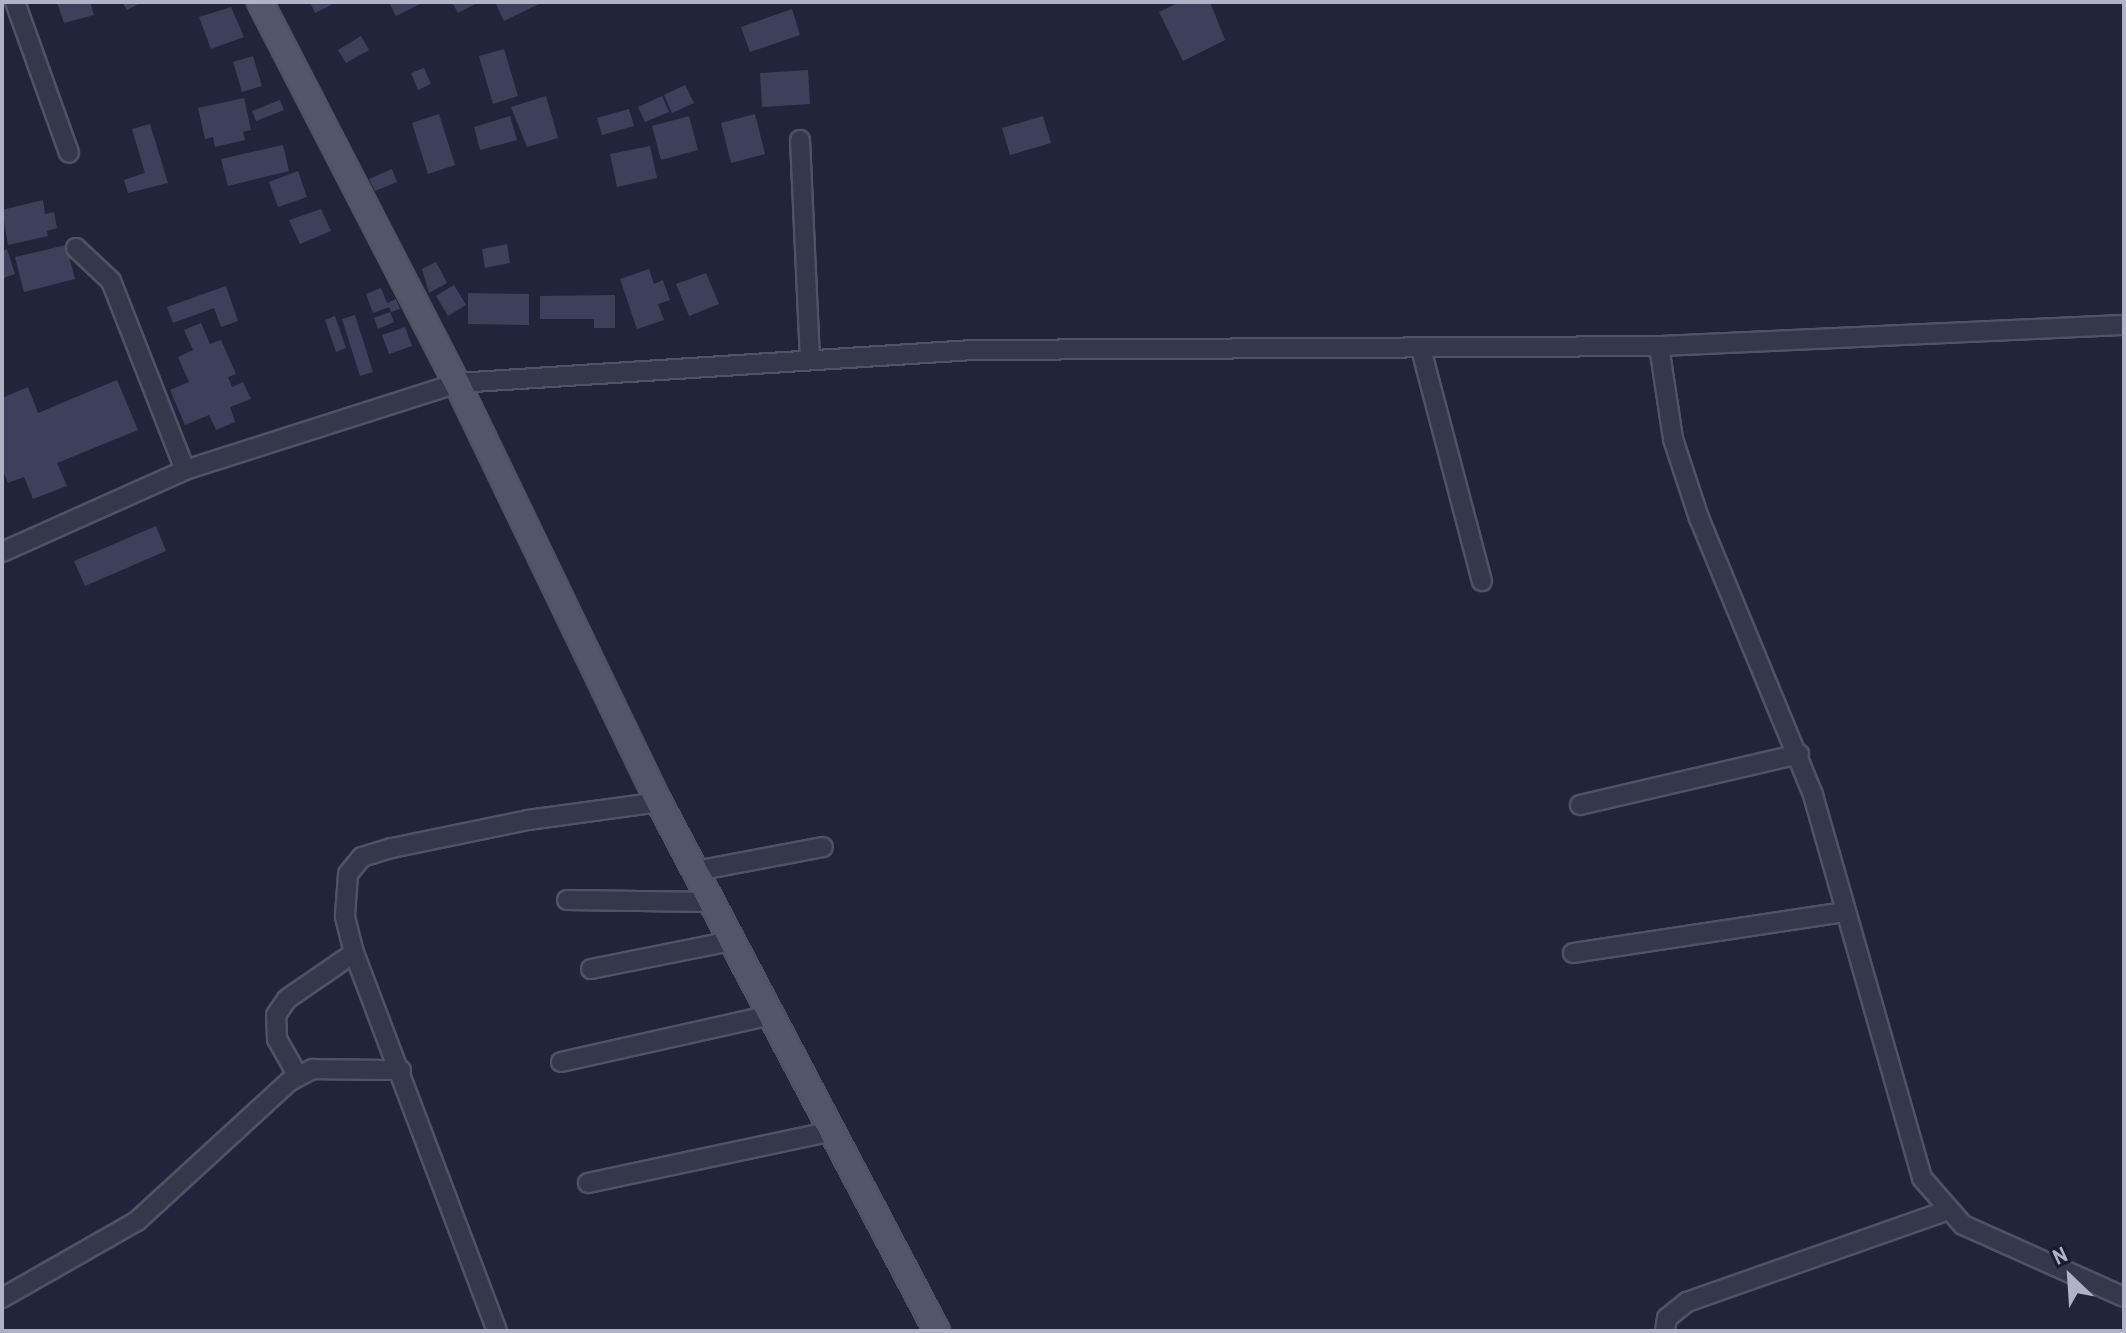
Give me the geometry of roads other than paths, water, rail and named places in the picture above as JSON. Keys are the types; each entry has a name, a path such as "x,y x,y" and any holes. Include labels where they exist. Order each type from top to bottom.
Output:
{"main road":[{"path":"260,2 457,383 659,802 937,1331"}],"street":[{"path":"15,2 69,153"},
{"path":"800,140 810,360"},
{"path":"76,248 111,281 185,470"},
{"path":"2,552 185,470 457,383 973,350 1659,346 2124,325"},
{"path":"1659,346 1673,439 1699,518 1799,754 1843,912 1885,1044 1910,1149 1922,1178 1946,1211 1984,1235 2124,1297"},
{"path":"1421,349 1482,581"},
{"path":"1580,805 1799,754"},
{"path":"497,1331 401,1070 354,953 345,889 355,863 372,852 528,820 659,802"},
{"path":"696,871 823,847"},
{"path":"567,900 712,902"},
{"path":"1573,953 1843,912"},
{"path":"591,969 731,941"},
{"path":"298,1076 277,1039 276,1015 287,999 354,953"},
{"path":"561,1062 772,1015"},
{"path":"2,1298 137,1221 298,1076 313,1069 401,1070"},
{"path":"588,1183 832,1131"},
{"path":"1665,1331 1667,1318 1687,1302 1946,1211"}]}
